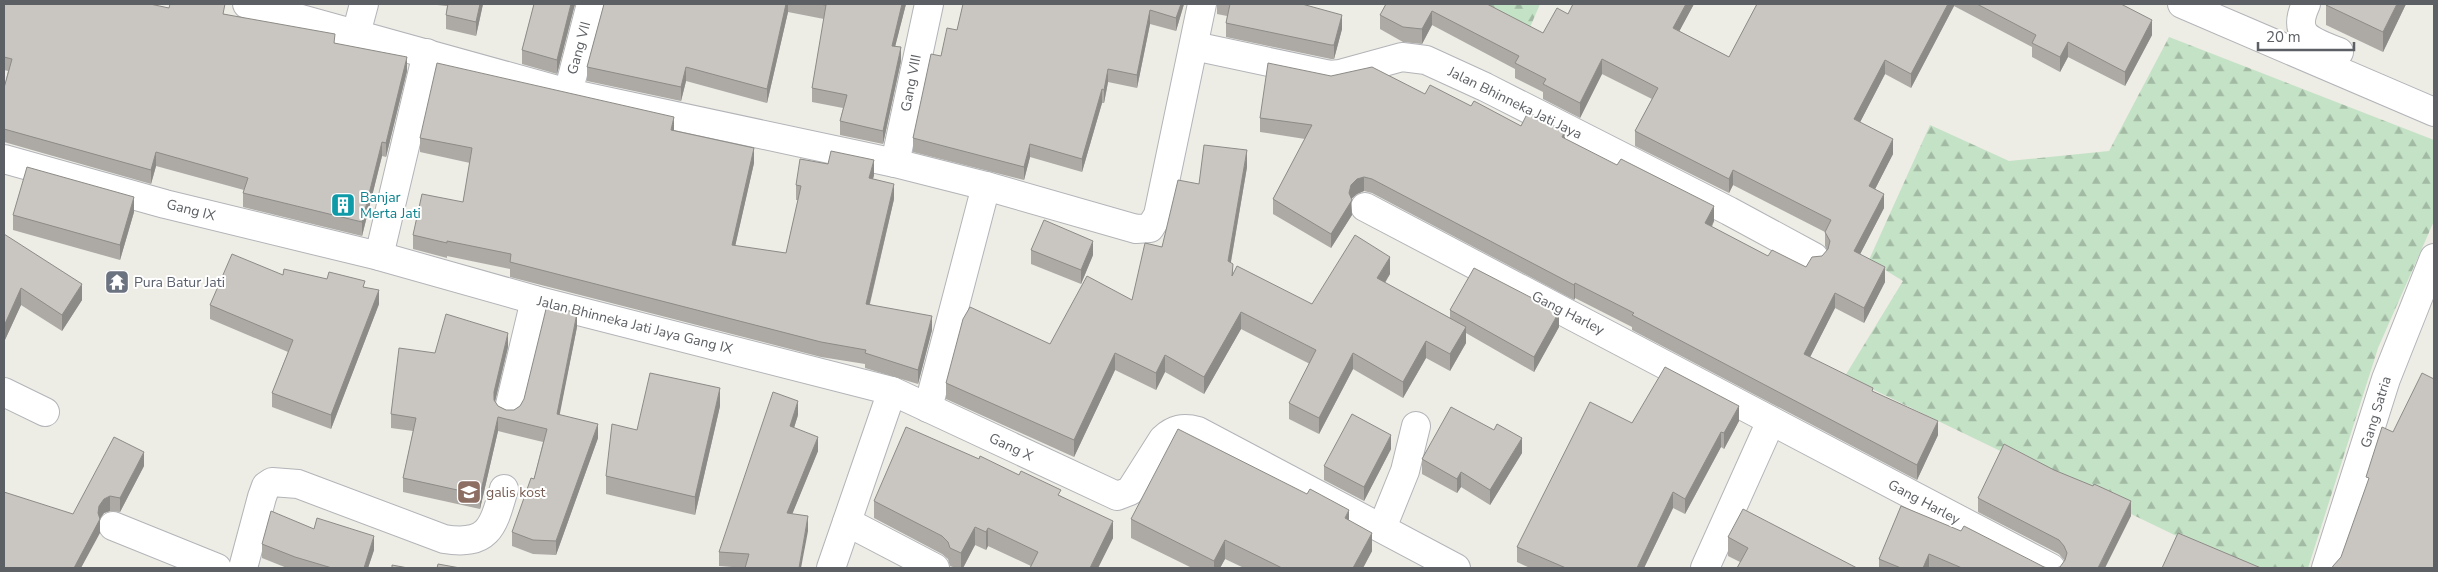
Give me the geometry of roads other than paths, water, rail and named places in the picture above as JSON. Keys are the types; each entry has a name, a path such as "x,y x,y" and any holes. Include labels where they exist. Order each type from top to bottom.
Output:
{"street":[{"path":"247,4 568,93 895,163 986,186 1136,229 1150,228 1158,215 1202,4"},
{"path":"356,34 364,4"},
{"name":"Gang VII","path":"568,93 591,4"},
{"name":"Gang VIII","path":"895,163 929,4"},
{"path":"2182,4 2434,112"},
{"path":"2306,4 2302,14 2301,27 2307,39 2434,93"},
{"name":"Jalan Bhinneka Jati Jaya","path":"1194,46 1330,74 1340,74 1402,57 1426,60 1485,87 1720,206 1814,257"},
{"path":"379,256 427,53"},
{"name":"Gang IX","path":"4,160 165,204 379,256"},
{"path":"928,408 986,186"},
{"name":"Gang Harley","path":"1365,207 2051,568"},
{"name":"Jalan Bhinneka Jati Jaya Gang IX","path":"379,256 535,300 892,392"},
{"name":"Gang Satria","path":"2326,568 2386,378 2434,258"},
{"path":"509,409 535,300"},
{"path":"4,392 45,412"},
{"path":"831,568 892,392"},
{"name":"Gang X","path":"892,392 1108,493 1122,495 1130,491 1163,439 1178,429 1193,430 1382,528"},
{"path":"1705,568 1771,421"},
{"path":"1416,426 1405,471 1382,528 1456,568"},
{"path":"243,568 262,497 266,486 272,482 298,484 444,539 466,542 482,536 493,522 504,489"},
{"path":"847,522 936,568"},
{"path":"113,526 218,568"}],"place":[{"name":"Banjar Merta Jati","path":"343,205"},
{"name":"Pura Batur Jati","path":"117,282"},
{"name":"galis kost","path":"469,492"}]}
